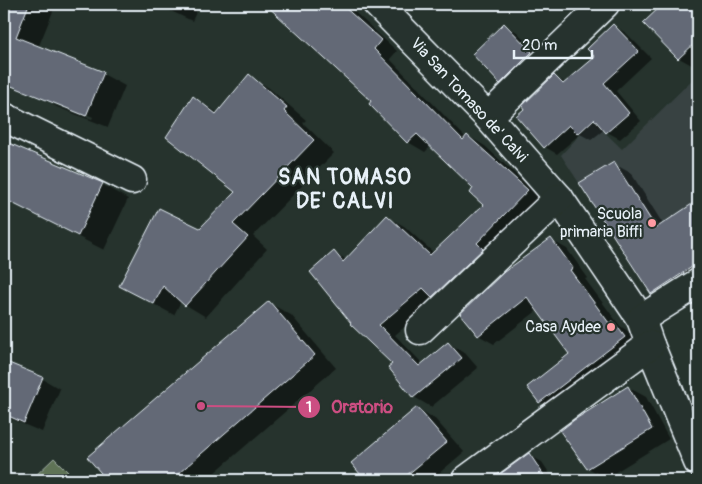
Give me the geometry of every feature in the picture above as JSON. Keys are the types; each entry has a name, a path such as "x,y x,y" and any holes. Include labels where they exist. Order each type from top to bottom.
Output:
{"street":[{"name":"Via San Tomaso de' Calvi","path":"377,4 488,117 559,198 641,319 698,462"},
{"path":"488,117 605,4"},
{"path":"4,117 132,180"},
{"path":"420,330 559,198"},
{"path":"641,319 698,283"},
{"path":"466,480 650,345"}],"shaded area":[{"name":"Scuola primaria Biffi","path":"698,74 698,263 651,294 561,155 593,121 622,149"}],"green space":[{"path":"54,458 76,480 31,480"}],"building":[{"path":"4,4 29,4 16,37 104,72 86,116 4,83"},
{"path":"265,4 341,4 381,40 374,49 463,140 467,135 528,190 477,243 483,249 432,297 423,288 379,325 419,366 448,342 462,358 413,398 388,367 392,364 350,324 310,272 334,251 343,262 387,215 430,255 483,205 470,193 473,188 417,134 407,143 369,104 371,101"},
{"path":"663,4 698,4 698,40 678,59 643,23"},
{"path":"504,23 532,52 500,84 472,54"},
{"path":"613,24 639,51 604,83 629,113 606,133 594,119 578,134 569,125 544,148 516,116 524,109 522,106 554,75 563,84 595,57 587,49"},
{"path":"249,74 287,107 284,111 314,140 233,224 248,237 185,306 163,286 154,304 119,286 159,208 200,228 235,192 166,137 193,96 216,114"},
{"path":"4,141 103,183 78,236 4,199"},
{"path":"614,162 656,228 698,200 698,263 651,294 579,183"},
{"path":"551,238 573,268 570,270 609,323 613,321 625,337 539,403 527,387 569,354 527,297 478,336 460,314 504,272"},
{"path":"269,301 315,355 171,480 107,480 87,457"},
{"path":"4,361 43,377 24,423 4,414"},
{"path":"628,386 652,429 587,469 560,431"},
{"path":"417,407 447,442 401,480 365,480 351,463"},
{"path":"529,453 547,480 492,480"}],"place":[{"name":"Scuola primaria Biffi","path":"652,223"},
{"name":"Casa Aydee","path":"611,327"},
{"name":"Oratorio","path":"201,406"}],"district":[{"name":"SAN TOMASO DE' CALVI","path":"345,189"}]}
